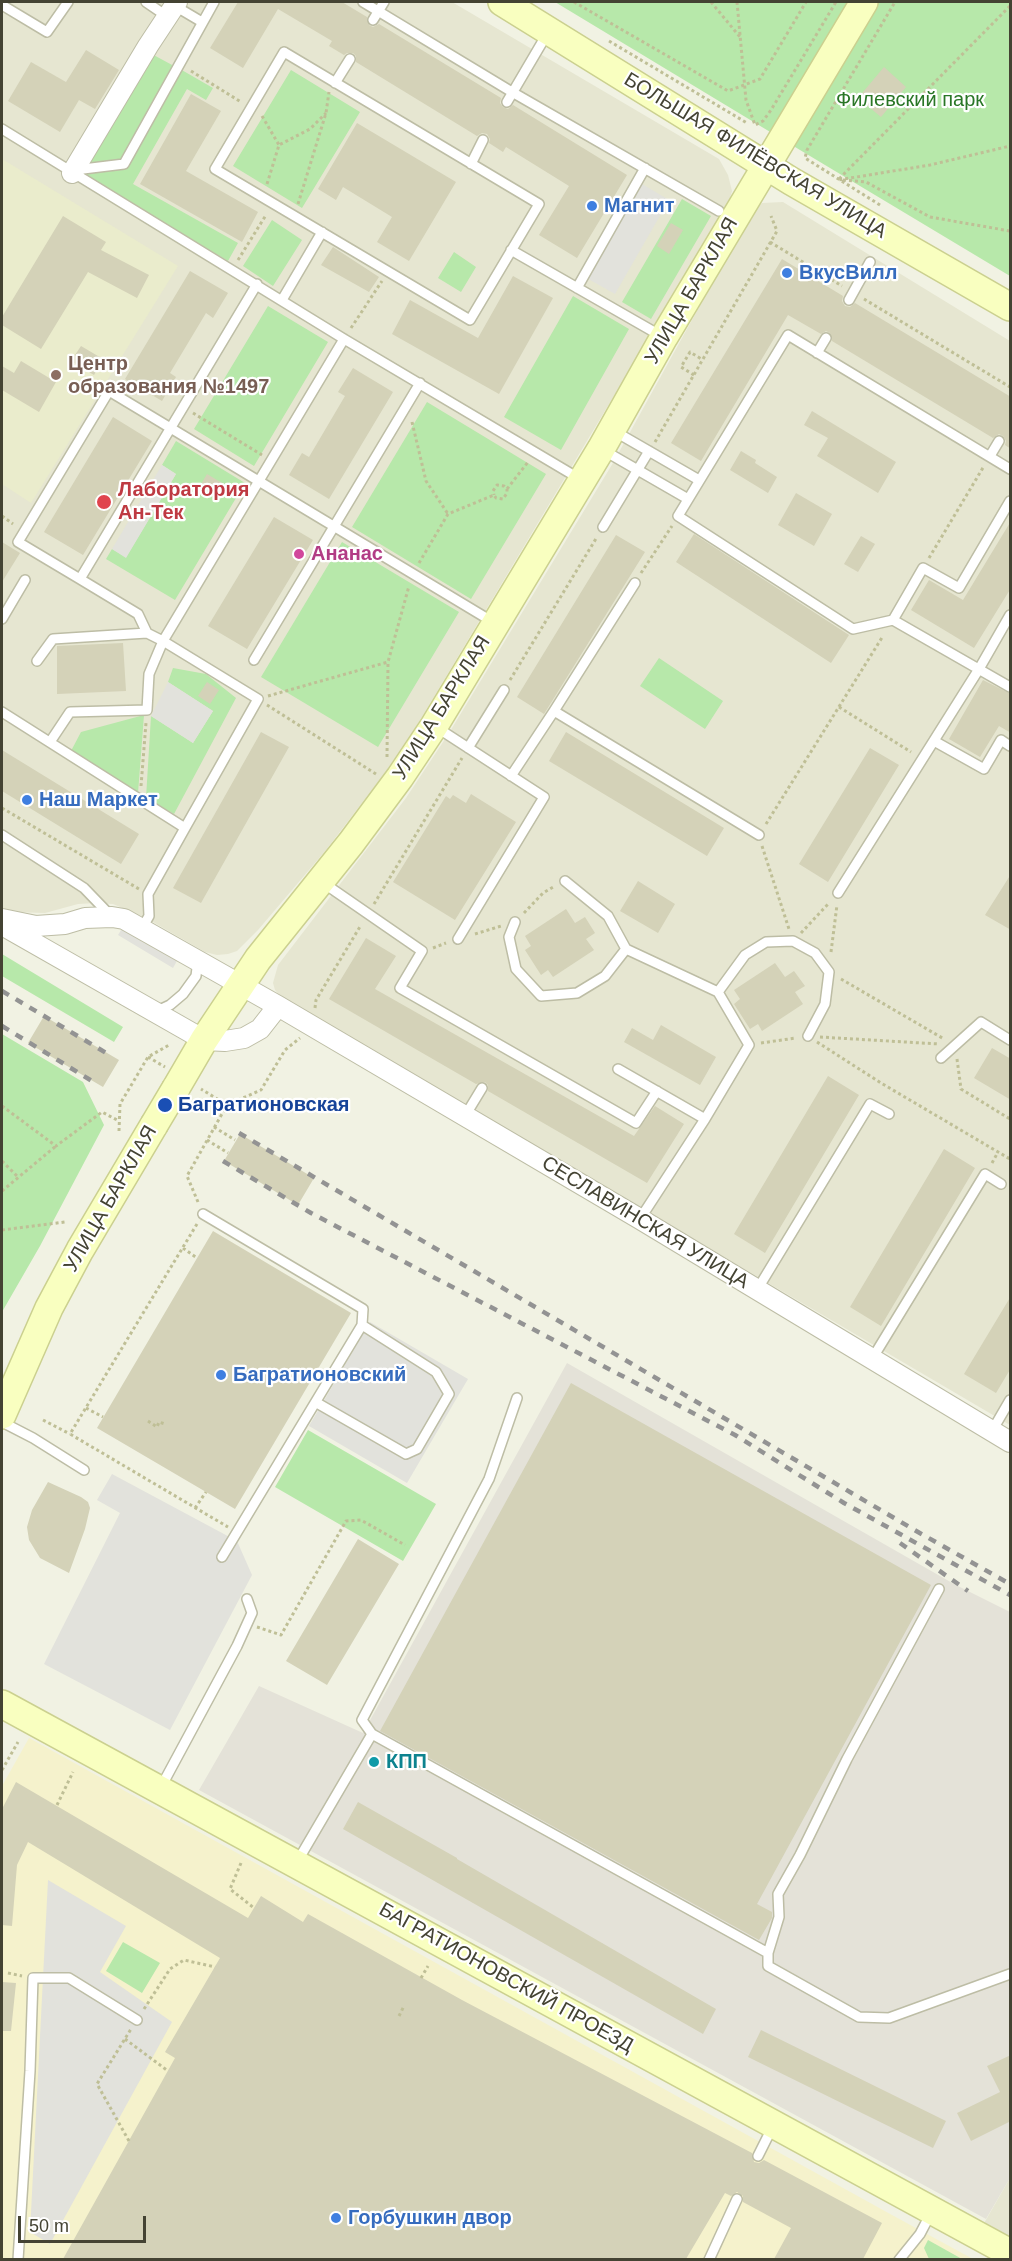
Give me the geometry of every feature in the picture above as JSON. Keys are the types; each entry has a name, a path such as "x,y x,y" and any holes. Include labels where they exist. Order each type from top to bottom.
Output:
{"main road":[{"name":"БОЛЬШАЯ ФИЛЁВСКАЯ УЛИЦА","path":"502,2 791,181 1011,307"},
{"name":"УЛИЦА БАРКЛАЯ","path":"3,1412 49,1308 80,1250 204,1040 258,959 400,777 434,726 607,439 664,337 864,2"},
{"name":"БАГРАТИОНОВСКИЙ ПРОЕЗД","path":"2,1704 1011,2253"}],"street":[{"path":"74,172 148,46 174,8"},
{"name":"СЕСЛАВИНСКАЯ УЛИЦА","path":"2,922 36,926 66,924 85,918 112,917 124,919 142,928 640,1219 1011,1442"},
{"name":"СЕСЛАВИНСКАЯ УЛИЦА","path":"2,922 204,1040"},
{"path":"204,1040 225,1041 244,1038 260,1029 278,1006"}],"lane":[{"path":"2,5 47,32 68,2"},
{"path":"146,2 174,8 202,22"},
{"path":"74,172 124,164 214,2"},
{"path":"363,2 381,6 512,92 719,212"},
{"path":"373,20 381,6"},
{"path":"507,102 549,30"},
{"path":"284,52 335,83 539,204 470,320 215,169 284,52"},
{"path":"335,83 350,59"},
{"path":"2,129 344,339 582,480"},
{"path":"471,164 483,140"},
{"path":"577,288 645,168"},
{"path":"282,300 322,232"},
{"path":"511,250 664,337"},
{"path":"851,296 870,262"},
{"path":"80,579 257,284"},
{"path":"1011,469 788,335 678,516 853,629 893,620 1011,687"},
{"path":"817,353 826,338"},
{"path":"50,742 70,712 147,710 149,674 163,641 344,339"},
{"path":"254,660 420,382"},
{"path":"147,633 138,614 18,542 109,391 496,624"},
{"path":"607,439 649,451 699,480"},
{"path":"607,439 638,470 688,499"},
{"path":"990,456 999,441"},
{"path":"603,526 649,451"},
{"path":"893,620 923,567 959,588 1011,501"},
{"path":"2,619 26,580"},
{"path":"511,776 635,583"},
{"path":"838,893 1011,615"},
{"path":"37,661 53,639 147,633 258,699 148,894 149,916 142,928"},
{"path":"468,748 504,690"},
{"path":"2,711 185,828"},
{"path":"554,711 759,835"},
{"path":"434,726 544,797 458,939"},
{"path":"934,741 984,770 1001,740 1011,746"},
{"path":"2,835 84,888 112,917"},
{"path":"321,881 422,951 400,988 636,1123 657,1091"},
{"path":"565,881 608,916 626,949 718,992 749,1045 705,1119 640,1219"},
{"path":"515,922 508,937 516,969 542,996 576,993 604,976 626,949"},
{"path":"718,992 745,955 766,942 793,941 815,953 829,972 825,1004 808,1036"},
{"path":"155,1012 170,1005 183,994 196,976 193,958"},
{"path":"941,1058 981,1022 1011,1040"},
{"path":"499,1059 505,1050"},
{"path":"618,1069 705,1119"},
{"path":"465,1116 482,1088"},
{"path":"758,1290 870,1104 889,1114"},
{"path":"872,1359 985,1174 1001,1184"},
{"path":"203,1214 363,1309 362,1325 222,1557"},
{"path":"317,1403 406,1454 417,1449 449,1394 436,1372 362,1325"},
{"path":"517,1398 489,1479 362,1720 372,1734 768,1953"},
{"path":"992,1431 1011,1400"},
{"path":"3,1412 33,1438 84,1470"},
{"path":"939,1589 847,1759 803,1850 778,1894 779,1917 768,1953 768,1965 859,2017 889,2018 1011,1974"},
{"path":"159,1789 237,1646 252,1613 247,1599"},
{"path":"296,1864 372,1734"},
{"path":"18,2259 30,2071 33,1978 69,1978 137,2020"},
{"path":"758,2156 774,2124"},
{"path":"709,2259 737,2199"},
{"path":"899,2259 920,2234 933,2210"}],"path":[{"path":"574,2 728,91 760,79 806,2"},
{"path":"711,2 740,38"},
{"path":"737,2 746,100 756,125 763,121 836,2"},
{"path":"805,158 807,150 895,2"},
{"path":"838,180 1011,6"},
{"path":"605,38 747,123"},
{"path":"179,63 263,117 270,133 279,145"},
{"path":"296,217 326,113 329,93 335,83"},
{"path":"232,269 273,203 266,186 279,145 310,129 326,113"},
{"path":"838,180 930,165 1011,146"},
{"path":"803,147 807,150"},
{"path":"838,180 866,182 930,217 1011,231"},
{"path":"649,451 777,231 771,216"},
{"path":"770,242 851,296 1011,387"},
{"path":"344,339 388,272"},
{"path":"694,375 681,367 690,352 703,360"},
{"path":"408,404 426,481 448,514"},
{"path":"183,407 271,460"},
{"path":"494,495 503,499 507,489 536,452"},
{"path":"923,567 990,456"},
{"path":"494,495 493,491 497,485 507,489"},
{"path":"393,753 387,762 388,662 413,574 448,514 494,495"},
{"path":"635,583 678,516"},
{"path":"504,690 603,526"},
{"path":"838,893 793,941 759,835 893,620"},
{"path":"258,699 388,662"},
{"path":"258,699 376,774 381,768"},
{"path":"838,707 922,759"},
{"path":"140,799 147,710"},
{"path":"226,1105 261,1090 285,1050 300,1038 314,1013 316,1000 468,748"},
{"path":"2,808 148,894"},
{"path":"515,922 543,893 565,881"},
{"path":"838,893 829,972 956,1046"},
{"path":"749,1045 808,1036 956,1046"},
{"path":"808,1036 881,1083 1011,1159"},
{"path":"119,1131 120,1104 148,1057 169,1045"},
{"path":"956,1046 961,1089 1011,1119"},
{"path":"2,1106 56,1146"},
{"path":"2,1191 56,1146 102,1112 119,1121"},
{"path":"70,1434 203,1214 187,1176 221,1116"},
{"path":"214,1127 235,1140"},
{"path":"207,1140 228,1153"},
{"path":"2,1161 18,1177"},
{"path":"2,1230 65,1222"},
{"path":"183,1248 198,1258"},
{"path":"86,1407 103,1417"},
{"path":"43,1420 237,1533"},
{"path":"148,1421 157,1427 159,1422 165,1424"},
{"path":"195,1508 206,1492"},
{"path":"247,1623 281,1635 346,1521 362,1520 405,1545"},
{"path":"2,1770 18,1742"},
{"path":"57,1805 73,1772"},
{"path":"241,1863 230,1889 254,1908"},
{"path":"129,2141 97,2084 170,1969 184,1960 215,1967"},
{"path":"422,1978 428,1966"},
{"path":"399,2016 404,2006"},
{"path":"124,2039 168,2071"}],"shaded area":[{"path":"2,2 452,2 719,159 728,175 732,191 728,205 401,752 326,850 258,930 237,951 228,954 217,955 205,952 146,918 113,904 78,904 45,913 13,912 2,908"},
{"name":"Центр образования №1497","path":"2,159 178,266 31,503 2,484"},
{"path":"637,181 669,200 615,294 583,276"},
{"path":"783,202 1010,341 1010,1425 281,997 273,983 278,965 406,798 449,733 613,463 751,213 762,203"},
{"path":"162,465 176,474 126,558 112,549"},
{"path":"168,682 213,711 193,743 151,716"},
{"path":"123,927 178,959 173,968 118,935"},
{"path":"370,1322 468,1379 407,1483 309,1426"},
{"path":"567,1363 954,1584 1010,1612 1010,2178 986,2219 199,1790 259,1686 363,1733"},
{"path":"112,1474 237,1541 252,1575 170,1730 44,1664 120,1513 97,1500"},
{"path":"29,1738 973,2259 2,2260 2,1786"},
{"path":"48,1880 126,1926 100,1972 172,2022 50,2244 30,2232"},
{"path":"1010,2178 1010,2241 983,2225"}],"green space":[{"name":"Филевский парк","path":"555,2 1010,2 1010,276 800,150"},
{"path":"148,52 174,66 121,161 86,164"},
{"path":"180,69 213,88 206,100 187,89 133,184 238,243 228,261 82,175 126,168"},
{"path":"291,70 360,112 302,208 233,166"},
{"path":"682,199 711,216 651,319 622,302"},
{"path":"272,220 302,240 273,286 243,266"},
{"path":"454,252 476,267 461,292 438,278"},
{"path":"573,296 629,329 561,450 504,417"},
{"path":"268,306 328,342 254,466 194,429"},
{"path":"427,402 546,474 471,599 352,527"},
{"path":"176,441 245,483 175,600 106,559 112,549 126,557 176,474 162,465"},
{"path":"342,542 459,612 378,747 261,677"},
{"path":"659,658 723,701 705,729 640,686"},
{"path":"173,668 206,674 236,698 174,814 146,798 151,716 193,743 213,711 168,682"},
{"path":"144,715 138,793 71,751 81,732"},
{"path":"2,954 123,1027 114,1042 2,976"},
{"path":"2,1034 83,1082 104,1125 2,1312"},
{"path":"308,1430 436,1504 403,1561 275,1487"},
{"path":"123,1942 160,1963 142,1993 106,1971"},
{"path":"928,2240 962,2259 929,2259 924,2248"}],"building":[{"path":"238,2 342,2 367,17 369,25 373,27 379,24 501,98 500,103 503,107 508,109 513,105 627,175 577,258 539,235 569,186 506,147 503,152 489,143 490,139 487,134 482,133 477,136 356,62 356,56 353,53 344,55 329,46 332,41 278,9 243,68 210,48"},
{"path":"86,50 119,70 95,109 79,100 60,132 8,101 31,62 66,82"},
{"path":"884,67 906,87 881,117 858,98"},
{"path":"191,94 221,111 186,171 258,212 242,242 140,184"},
{"path":"357,123 456,182 409,261 377,242 392,217 343,187 336,200 318,189"},
{"path":"63,216 106,242 101,250 149,275 137,298 88,272 41,349 2,325 2,317"},
{"path":"671,223 683,230 669,254 657,246"},
{"path":"333,247 379,277 369,292 321,265"},
{"path":"782,259 843,296 842,301 845,306 850,307 855,303 1011,397 1011,449 1005,445 1006,441 1003,436 999,434 993,438 832,341 830,333 826,331 821,334 788,315 701,461 671,443"},
{"path":"190,271 228,293 213,318 206,313 170,373 176,377 162,401 125,379"},
{"path":"513,276 553,298 499,394 392,334 410,300 478,338"},
{"path":"81,346 103,359 94,375 71,361"},
{"path":"21,361 56,382 39,412 2,390 2,366 14,373"},
{"path":"353,368 393,392 329,499 289,475 302,453 309,457 345,396 338,392"},
{"path":"812,411 896,462 878,493 817,456 828,438 804,425"},
{"path":"113,417 152,441 83,555 44,532"},
{"path":"741,451 777,477 768,493 730,470"},
{"path":"207,474 222,483 215,495 200,486"},
{"path":"796,493 832,514 814,546 778,525"},
{"path":"274,517 313,540 247,649 208,626"},
{"path":"1011,521 1011,588 974,648 911,610 929,580 963,600"},
{"path":"694,534 849,635 831,663 676,562"},
{"path":"616,535 645,552 544,714 517,697"},
{"path":"861,536 875,544 858,572 844,564"},
{"path":"2,542 20,553 2,582"},
{"path":"123,643 126,691 57,694 57,646"},
{"path":"983,680 1011,694 1011,733 999,726 980,757 949,739"},
{"path":"207,682 219,690 210,704 198,696"},
{"path":"261,732 289,747 201,903 173,888"},
{"path":"566,732 724,828 707,856 549,761"},
{"path":"870,748 899,765 828,882 799,864"},
{"path":"2,750 139,834 121,864 2,791"},
{"path":"471,794 516,822 455,920 393,882 446,796 450,799 453,795 466,803"},
{"path":"1011,874 1011,930 985,915"},
{"path":"638,881 675,904 658,933 620,911"},
{"path":"566,909 575,923 585,917 595,933 586,939 594,950 553,977 548,970 541,975 525,950 531,946 525,936"},
{"path":"366,938 396,956 375,989 634,1136 655,1106 684,1124 647,1183 488,1091 488,1085 485,1082 476,1084 329,999"},
{"path":"775,963 785,977 794,971 805,986 795,992 803,1004 762,1031 758,1024 750,1029 734,1004 740,999 734,990"},
{"path":"44,1016 119,1060 103,1087 28,1043"},
{"path":"661,1025 716,1057 700,1085 624,1042 632,1028 653,1040"},
{"path":"992,1048 1011,1059 1011,1100 974,1078"},
{"path":"828,1076 859,1095 765,1253 734,1234"},
{"path":"240,1134 314,1178 298,1205 224,1161"},
{"path":"944,1149 975,1168 881,1326 850,1307"},
{"name":"Багратионовский","path":"213,1231 351,1313 235,1509 97,1428"},
{"path":"1011,1296 1011,1368 996,1393 964,1374"},
{"path":"571,1383 931,1585 757,1904 772,1912 772,1918 759,1940 380,1731"},
{"path":"48,1482 81,1497 88,1502 90,1508 69,1573 40,1558 29,1540 27,1527 32,1510"},
{"path":"358,1539 399,1564 327,1685 286,1661"},
{"path":"16,1782 248,1918 261,1896 303,1922 308,1914 462,2000 752,2153 754,2162 759,2163 764,2160 882,2223 863,2259 774,2259 791,2228 743,2202 743,2196 737,2192 731,2196 725,2193 686,2259 63,2259 175,2058 165,2052 220,1958 28,1842 17,1865 12,1926 2,1925 2,1809"},
{"path":"358,1802 716,2009 703,2034 343,1829"},
{"path":"2,1982 16,1983 11,2031 2,2031"},
{"path":"761,2030 946,2121 933,2148 748,2057"},
{"path":"1011,2055 1011,2121 971,2141 957,2113 1000,2092 987,2066"}],"railway":[{"path":"2,991 108,1054"},
{"path":"2,1026 92,1081"},
{"path":"239,1133 1010,1584"},
{"path":"223,1161 311,1213 735,1435 844,1503 1010,1595"},
{"path":"900,1543 968,1591"}],"place":[{"name":"Магнит","path":"592,206"},
{"name":"ВкусВилл","path":"787,273"},
{"name":"Центр образования №1497","path":"56,375"},
{"name":"Лаборатория Ан-Тек","path":"104,502"},
{"name":"Ананас","path":"299,554"},
{"name":"Наш Маркет","path":"27,800"},
{"name":"Багратионовская","path":"165,1105"},
{"name":"Багратионовский","path":"221,1375"},
{"name":"КПП","path":"374,1762"},
{"name":"Горбушкин двор","path":"336,2218"}]}
